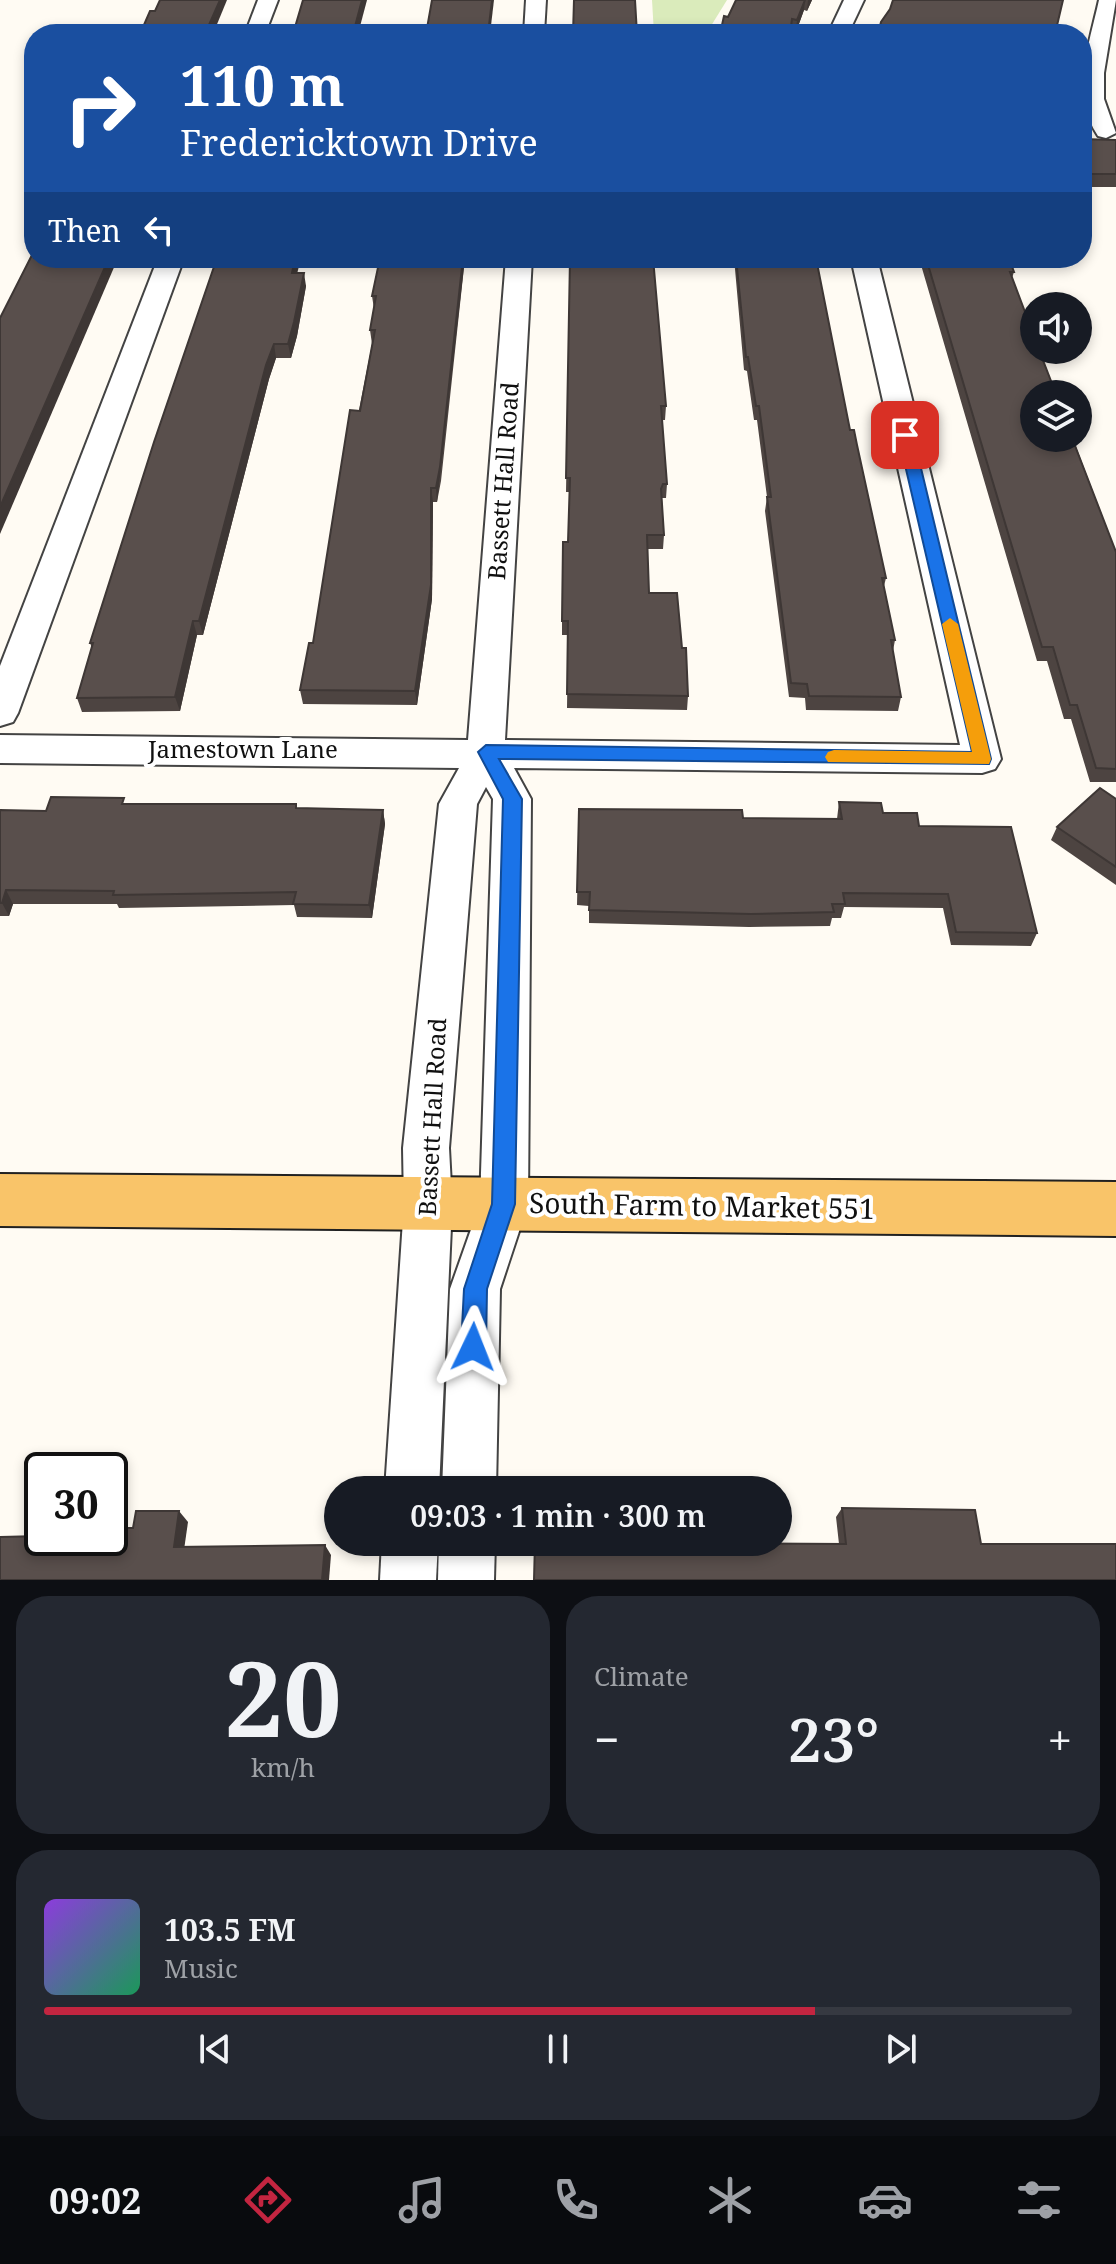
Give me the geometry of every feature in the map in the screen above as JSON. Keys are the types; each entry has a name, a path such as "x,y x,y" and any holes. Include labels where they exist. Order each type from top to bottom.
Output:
{"main road":[{"name":"South Farm to Market 551","path":"0,1200 1116,1209"}],"street":[{"path":"259,24 268,0"},
{"path":"535,24 536,0"},
{"path":"843,24 854,0"},
{"path":"1109,0 1093,73 1093,99 1111,131"},
{"path":"0,713 167,268"},
{"name":"Bassett Hall Road","path":"413,1476 428,1205 426,1148 458,804 486,752 518,268"},
{"name":"Jamestown Lane","path":"0,749 982,759 866,268"},
{"path":"469,1476 475,1289 504,1204 512,799 486,752"},
{"path":"408,1580 409,1556"},
{"path":"466,1580 467,1556"}],"green space":[{"path":"652,0 727,0 712,24 653,24"}],"building":[{"path":"160,0 220,0 209,24 144,24 150,11 155,11"},
{"path":"303,0 362,0 356,24 296,24"},
{"path":"432,0 492,0 489,24 428,24"},
{"path":"574,0 635,0 636,24 573,24"},
{"path":"736,0 805,0 797,20 792,19 791,24 722,24 724,16 728,17"},
{"path":"893,0 1063,0 1057,24 880,24"},
{"path":"1092,139 1116,140 1116,174 1092,174"},
{"path":"25,268 105,268 0,507 0,318"},
{"path":"214,268 293,268 292,273 304,273 288,344 274,344 266,365 199,621 193,621 175,697 77,698 93,643 90,643"},
{"path":"378,268 462,268 440,467 436,488 431,488 431,585 415,691 300,690 309,643 313,643 350,410 360,411 375,330 370,330 376,296 372,296"},
{"path":"570,268 654,268 666,406 661,406 667,484 663,484 661,489 664,535 647,535 649,593 677,593 682,648 686,648 688,696 567,694 568,621 562,621 563,542 568,542 570,478 566,478"},
{"path":"737,268 818,268 850,430 854,430 886,578 882,578 895,640 891,640 901,697 809,696 807,684 791,683 767,497 771,497 759,406 756,406 746,357"},
{"path":"929,268 1013,268 1014,272 1010,272 1020,299 1020,364 1044,364 1051,380 1020,380 1020,452 1077,452 1116,552 1116,769 1096,768 1077,705 1070,705 1053,647 1042,647"},
{"path":"1100,788 1116,799 1116,867 1057,827"},
{"path":"51,797 124,798 122,804 296,804 296,808 383,810 369,905 293,904 296,892 113,895 114,891 6,890 0,903 0,810 46,811"},
{"path":"839,802 881,803 883,813 917,813 919,826 1011,827 1037,933 956,932 948,894 843,893 845,904 832,904 834,912 751,914 589,910 590,892 577,892 579,809 742,810 743,818 842,819"},
{"path":"842,1508 975,1510 981,1544 1116,1544 1116,1580 534,1580 535,1556 792,1556 792,1544 846,1544"},
{"path":"136,1511 179,1511 174,1547 324,1545 322,1580 0,1580 0,1537 24,1536 24,1556 128,1556 128,1528 133,1528"}],"slow traffic":[{"path":"834,757 982,759 950,624"}],"route":[{"path":"473,1347 475,1289 504,1204 512,799 486,752 982,759 905,435"}]}
